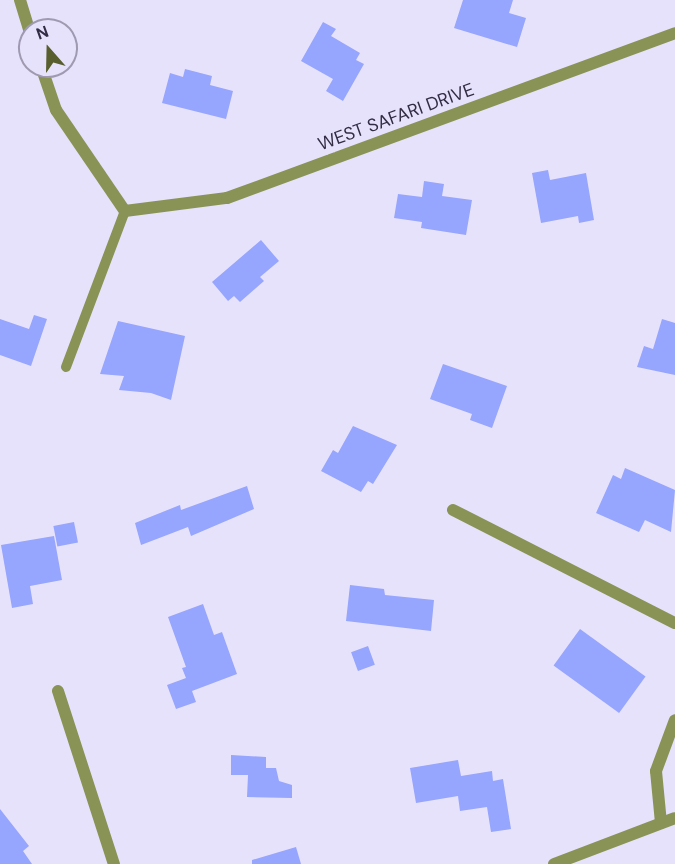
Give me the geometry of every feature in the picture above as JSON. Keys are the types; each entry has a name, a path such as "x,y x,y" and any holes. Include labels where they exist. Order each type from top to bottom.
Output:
{"street":[{"path":"20,0 26,18"},
{"name":"WEST SAFARI DRIVE","path":"125,211 227,198 675,33"},
{"path":"45,78 56,110 125,211"},
{"path":"453,510 675,623"},
{"path":"58,691 114,864"},
{"path":"661,823 656,771 675,720"},
{"path":"554,864 675,818"}],"lane":[{"path":"66,367 125,211"}],"building":[{"path":"463,0 513,0 509,13 526,18 517,47 454,28"},
{"path":"323,22 336,29 331,36 360,53 356,60 364,64 343,101 326,91 333,79 301,61"},
{"path":"185,69 212,76 210,85 233,91 226,119 162,103 170,73 183,77"},
{"path":"548,170 550,180 586,173 594,220 579,223 578,216 541,223 532,173"},
{"path":"424,181 444,184 442,196 472,200 466,235 421,228 422,222 394,218 398,194 422,197"},
{"path":"261,240 279,261 260,277 264,281 240,302 234,296 228,301 212,282"},
{"path":"34,315 47,319 31,366 0,355 0,319 29,329"},
{"path":"662,319 675,323 675,375 637,367 644,346 653,349"},
{"path":"118,321 185,336 171,400 151,393 119,390 124,376 100,374"},
{"path":"443,364 507,386 492,428 470,420 472,414 430,399"},
{"path":"353,426 397,445 373,484 368,481 361,492 321,471 333,450 338,453"},
{"path":"625,468 675,490 671,532 645,520 639,532 596,513 613,475 621,479"},
{"path":"247,486 254,509 191,536 188,527 141,545 135,523 180,505 181,510"},
{"path":"74,522 78,543 57,547 53,526"},
{"path":"54,536 62,580 30,586 33,604 12,608 1,545"},
{"path":"350,585 384,589 385,595 434,600 431,631 346,621"},
{"path":"203,604 214,635 222,632 237,674 192,691 196,702 176,709 167,685 186,678 182,668 186,667 168,617"},
{"path":"580,629 646,677 619,713 554,665"},
{"path":"368,646 375,665 358,671 351,652"},
{"path":"231,755 266,757 266,768 276,768 279,781 292,785 292,798 247,797 248,775 231,775"},
{"path":"458,760 461,776 492,771 493,781 503,779 511,829 491,832 487,807 460,811 458,796 416,803 410,768"},
{"path":"0,809 29,846 23,851 32,864 0,864"},
{"path":"296,847 301,864 252,864 252,860"}]}
